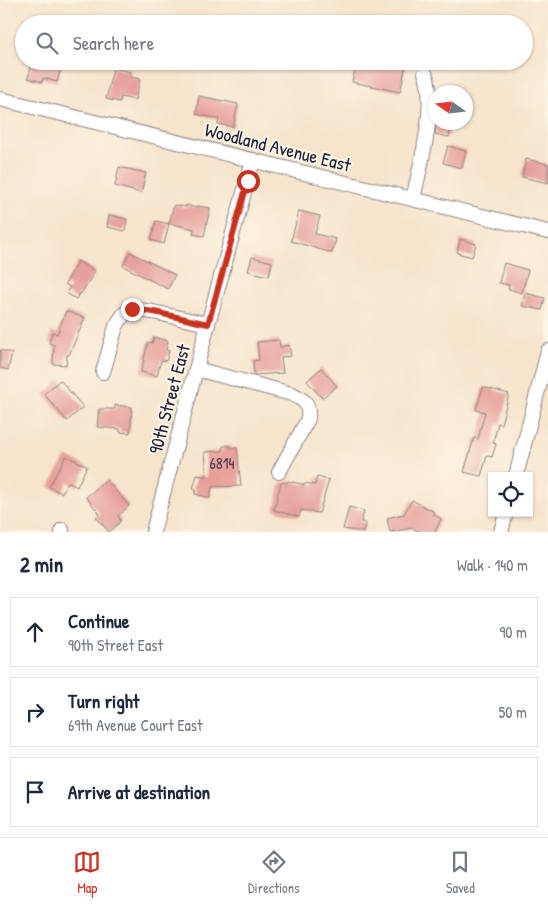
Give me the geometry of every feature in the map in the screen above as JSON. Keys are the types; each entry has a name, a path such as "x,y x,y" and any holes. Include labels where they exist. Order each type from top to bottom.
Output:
{"street":[{"path":"413,199 430,106 429,83 425,73"},
{"name":"Woodland Avenue East","path":"0,99 548,232"},
{"name":"90th Street East","path":"153,532 253,160"},
{"path":"103,372 116,326 124,314 132,309 208,324"},
{"path":"517,472 548,351"},
{"path":"196,369 292,394 304,400 309,409 308,418 279,472"},
{"path":"501,532 505,517"}],"building":[{"path":"30,70 60,70 57,82 43,78 42,82 28,78"},
{"path":"113,70 131,72 130,77 140,79 135,100 121,97 120,102 106,99"},
{"path":"355,70 405,70 400,92 352,82"},
{"path":"199,96 238,104 233,127 218,124 219,119 196,114"},
{"path":"436,130 450,130 449,137 435,134"},
{"path":"448,146 466,151 462,168 443,163"},
{"path":"526,159 548,164 548,183 522,177"},
{"path":"119,167 146,173 141,193 115,186"},
{"path":"174,205 210,208 204,236 193,234 194,229 169,223"},
{"path":"299,211 320,216 315,234 336,239 332,253 291,241"},
{"path":"109,215 127,219 125,231 107,227"},
{"path":"156,221 169,224 164,244 151,240"},
{"path":"460,239 476,244 472,257 457,253"},
{"path":"130,252 175,275 168,289 123,266"},
{"path":"252,257 272,262 269,276 248,271"},
{"path":"78,261 95,271 76,299 66,293 70,287 65,284"},
{"path":"504,263 528,270 522,293 508,289 509,285 499,283"},
{"path":"525,293 545,298 542,310 522,306"},
{"path":"66,311 85,318 69,355 67,355 66,365 53,364 54,345 49,343 52,332 57,334"},
{"path":"154,337 168,341 166,350 169,351 166,361 161,360 157,376 141,372 148,342 152,343"},
{"path":"279,340 280,347 289,345 291,356 281,357 283,373 254,375 253,361 259,360 257,342"},
{"path":"0,350 12,353 8,370 0,368"},
{"path":"321,368 337,386 322,398 307,381"},
{"path":"60,380 83,407 67,421 44,394"},
{"path":"483,387 509,394 501,424 498,423 493,443 496,444 492,457 487,456 481,476 464,472 474,438 478,439 485,412 476,410"},
{"path":"115,405 132,407 130,433 120,432 120,429 97,427 99,409 115,409"},
{"path":"223,446 237,448 241,486 212,487 210,498 195,494 196,489 193,489 197,475 207,477 205,452 223,451"},
{"path":"66,456 87,466 77,487 68,482 62,493 49,487"},
{"path":"317,477 329,480 319,513 301,510 299,517 274,510 281,482 287,483 288,481 315,485"},
{"path":"107,480 129,506 118,516 121,521 109,532 96,517 100,514 86,497"},
{"path":"412,500 434,512 433,514 441,519 435,532 420,532 412,528 390,532 387,518 404,514"},
{"path":"349,507 364,511 361,522 366,523 363,532 343,529"}],"route":[{"path":"132,309 208,324 248,181"}]}
